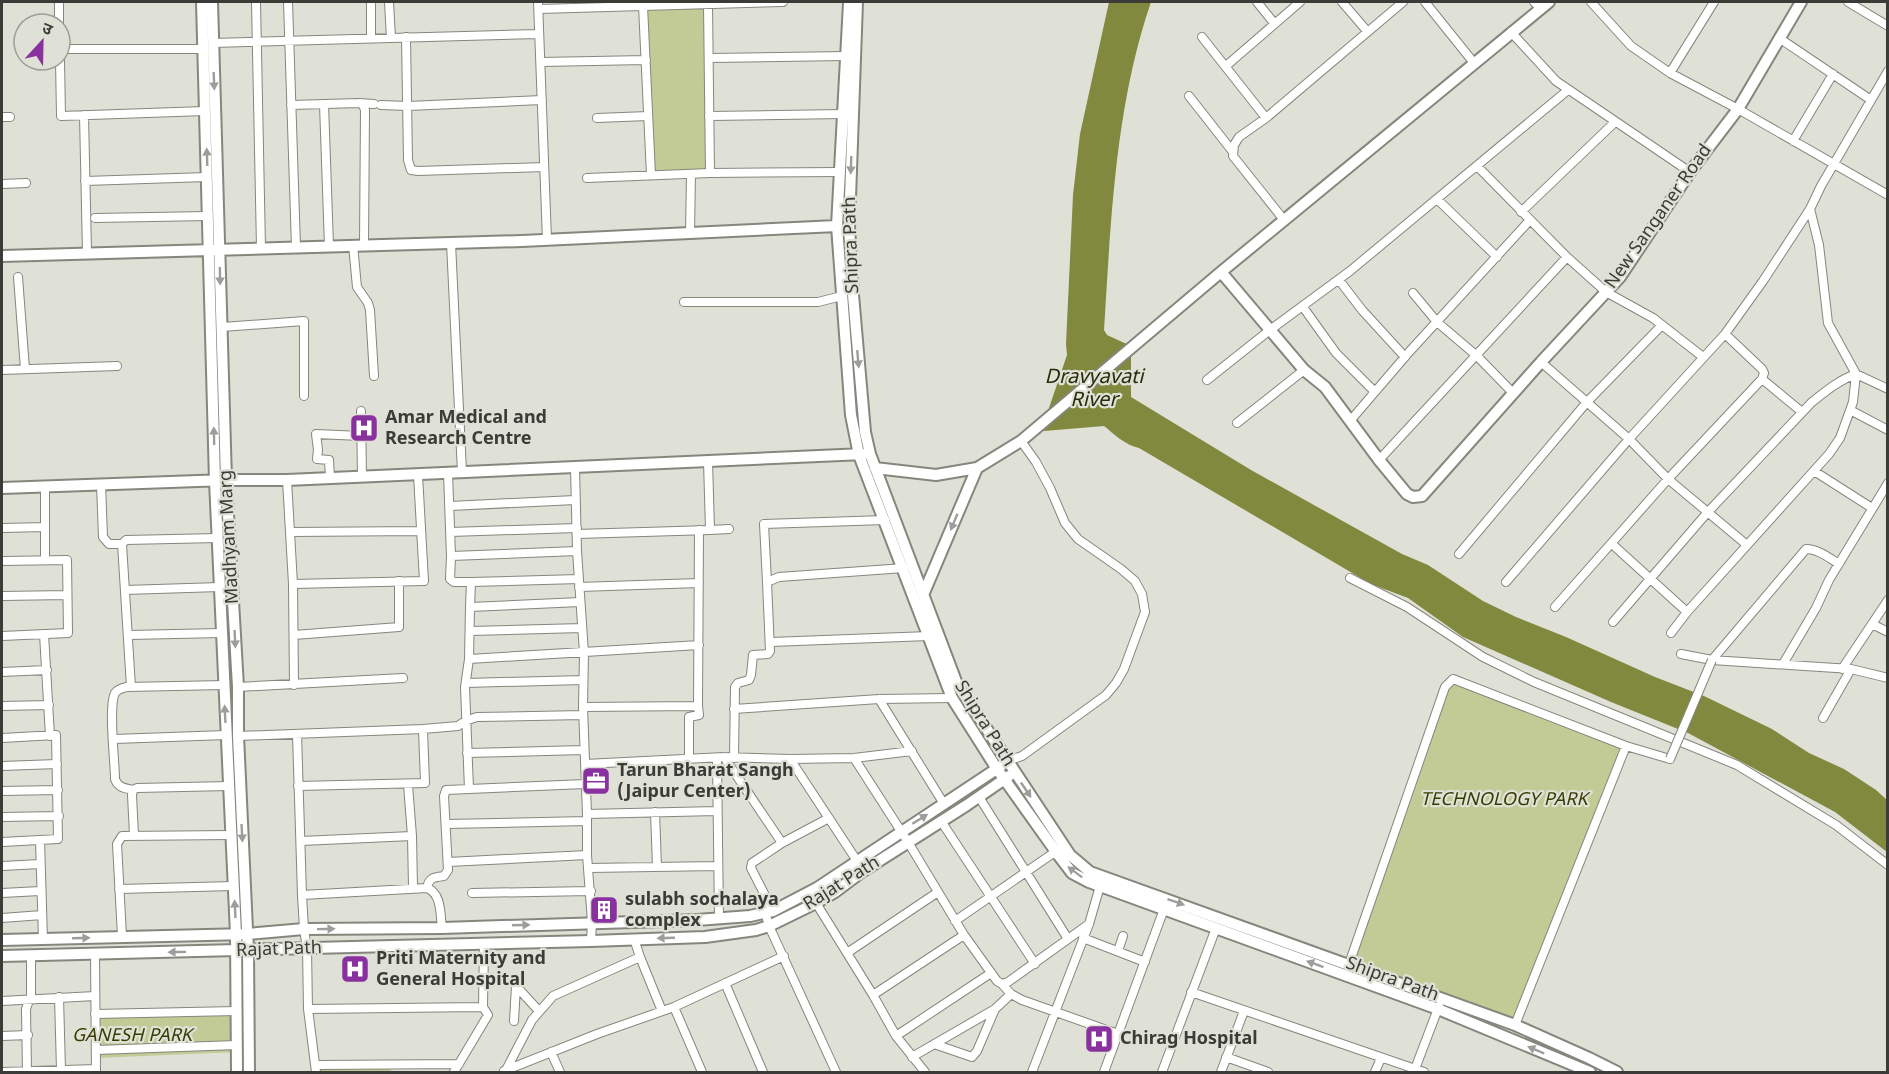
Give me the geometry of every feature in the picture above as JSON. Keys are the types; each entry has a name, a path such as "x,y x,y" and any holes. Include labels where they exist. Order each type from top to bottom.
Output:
{"street":[{"name":"Madhyam Marg","path":"202,2 208,46 221,480 238,687 229,786 233,886 242,934 248,951 249,1072"},
{"name":"Madhyam Marg","path":"212,2 205,111 208,216 215,249 222,327 221,480 218,538 224,685 232,736 242,934 236,951 237,1072"},
{"path":"256,2 261,248"},
{"path":"288,2 296,247"},
{"path":"371,2 371,38"},
{"path":"389,2 391,38"},
{"path":"547,240 538,5 643,6 668,3 783,2"},
{"name":"Shipra Path","path":"849,2 837,226 851,415 885,520 952,698 997,770 1055,852 1072,873 1100,886 1215,928 1439,1004 1515,1025 1617,1072"},
{"name":"Shipra Path","path":"857,2 849,226 865,454 875,468 957,684 1013,771 1070,855 1090,872 1349,964 1580,1071"},
{"path":"1257,2 1274,23"},
{"path":"1226,66 1300,2"},
{"path":"1342,2 1367,31"},
{"path":"1284,220 1233,156 1234,145 1239,137 1266,118 1403,2"},
{"path":"1425,2 1474,63"},
{"path":"1591,2 1631,46 1670,73 1738,109 1887,195"},
{"path":"1670,73 1714,2"},
{"name":"New Sanganer Road","path":"1379,460 1407,494 1413,497 1422,496 1620,277 1690,172 1738,109 1801,2"},
{"path":"1848,2 1887,27"},
{"path":"708,4 710,174"},
{"path":"875,468 936,475 977,468 1025,438 1511,32 1541,4"},
{"path":"643,6 651,175"},
{"path":"1511,32 1556,81 1690,172"},
{"path":"72,49 208,46 257,41 540,34"},
{"path":"406,37 408,160 409,166 414,171 544,167"},
{"path":"1202,37 1266,118"},
{"path":"1779,39 1871,100"},
{"path":"709,58 846,56"},
{"path":"541,62 646,60"},
{"path":"1506,582 1629,439 1725,334 1763,281 1810,208 1887,71"},
{"path":"60,72 61,116 205,111"},
{"path":"1793,141 1833,74"},
{"path":"1208,380 1270,330 1339,280 1568,90"},
{"path":"1189,96 1233,152"},
{"path":"291,105 359,103 408,106 542,100"},
{"path":"359,103 365,110 357,287 370,310 375,376"},
{"path":"324,104 329,246"},
{"path":"709,116 843,114"},
{"path":"84,115 87,253"},
{"path":"597,118 648,116"},
{"path":"1521,212 1615,122"},
{"path":"1477,166 1567,257 1606,292 1653,318 1703,357"},
{"path":"587,178 840,171"},
{"path":"690,233 691,174"},
{"path":"85,181 207,177"},
{"path":"2,184 26,183"},
{"path":"1437,199 1497,257"},
{"path":"1671,633 1687,612 1829,454 1840,438 1853,402 1856,374 1828,323 1819,245 1810,208"},
{"path":"95,218 208,216"},
{"path":"1350,421 1530,220"},
{"path":"2,256 547,240 837,226"},
{"path":"451,243 462,472"},
{"path":"1221,272 1304,370 1325,387 1379,460 1567,257"},
{"path":"18,277 25,369"},
{"path":"1339,280 1382,334 1405,357"},
{"path":"1413,293 1437,322 1477,356 1514,394"},
{"path":"684,302 818,302 842,296"},
{"path":"1303,307 1336,353 1375,392"},
{"path":"222,327 304,321 304,396"},
{"path":"1459,554 1587,402 1662,325"},
{"path":"1555,607 1668,479 1762,379 1764,373 1762,369 1725,334"},
{"path":"1541,362 1629,439 1668,479 1747,545"},
{"path":"2,370 117,366"},
{"path":"1237,423 1304,370"},
{"path":"1856,374 1887,389"},
{"path":"1612,622 1707,513 1802,412 1831,387 1856,374"},
{"path":"1762,379 1802,412"},
{"path":"1850,410 1887,430"},
{"path":"361,411 362,477"},
{"path":"330,478 329,460 317,459 316,434 361,436"},
{"path":"1007,761 1022,756 1106,695 1124,669 1144,612 1142,594 1135,581 1078,538 1065,523 1025,438"},
{"path":"2,488 418,475 865,454"},
{"path":"708,461 710,530"},
{"path":"575,468 577,551 584,653 583,711 591,941"},
{"path":"923,595 977,468"},
{"path":"1814,471 1872,508"},
{"path":"448,473 452,581 699,583"},
{"path":"293,584 424,580 418,475"},
{"path":"287,480 293,584 294,685"},
{"path":"1783,664 1887,483"},
{"path":"101,484 103,537 109,544 122,544 126,540 218,538"},
{"path":"45,486 45,559"},
{"path":"450,506 575,500"},
{"path":"734,758 736,685 749,680 752,657 768,654 771,642 764,524 885,520"},
{"path":"2,528 45,527"},
{"path":"689,759 689,717 699,715 699,530"},
{"path":"450,532 729,530"},
{"path":"290,532 422,531"},
{"path":"122,544 131,687"},
{"path":"1612,544 1687,612"},
{"path":"1349,964 1445,687 1453,679 1626,746 1670,759 1712,660 1806,549 1825,555 1839,564"},
{"path":"451,556 577,551"},
{"path":"2,561 67,560 68,633 2,636"},
{"path":"767,582 779,577 904,568"},
{"path":"1350,578 1407,607 1482,657 1534,682 1737,765 1836,825 1887,865"},
{"path":"294,635 399,627 399,581"},
{"path":"469,789 465,721 471,582"},
{"path":"125,590 220,587"},
{"path":"2,596 67,594"},
{"path":"1842,669 1887,600"},
{"path":"470,608 580,602"},
{"path":"1872,624 1887,632"},
{"path":"470,631 582,628"},
{"path":"129,635 222,633"},
{"path":"44,634 50,736"},
{"path":"771,642 929,636"},
{"path":"469,659 699,645"},
{"path":"1681,654 1712,660 1851,669 1887,678"},
{"path":"1823,718 1851,669"},
{"path":"2,672 47,670"},
{"path":"238,687 403,678"},
{"path":"466,683 583,680"},
{"path":"224,685 119,689 113,699 115,779 117,784 134,790 137,788 229,786"},
{"path":"734,709 879,699 952,698"},
{"path":"879,699 944,804"},
{"path":"2,706 49,705"},
{"path":"114,739 423,729 458,726 477,717 698,706"},
{"path":"298,786 424,783 423,729"},
{"path":"297,734 308,1009 316,1069 395,1064 459,1064"},
{"path":"2,738 56,735 59,816 58,839 2,842"},
{"path":"1515,1025 1626,746"},
{"path":"467,753 584,750"},
{"path":"585,764 720,758 854,758 912,752"},
{"path":"1013,771 1022,756"},
{"path":"719,919 717,811 720,758"},
{"path":"720,758 782,843"},
{"path":"854,758 955,921 997,981 1011,994 1022,1000 1118,1034"},
{"path":"790,759 860,866"},
{"name":"Rajat Path","path":"2,956 591,941 705,937 756,930 769,926 835,892 860,866 901,831 997,770 1007,761"},
{"path":"2,766 57,764"},
{"name":"Rajat Path","path":"2,940 242,934 304,929 442,928 750,916 769,912 908,842 1005,780 1013,771"},
{"path":"408,784 414,887"},
{"path":"427,888 431,879 447,873 445,792 585,784"},
{"path":"2,791 58,790"},
{"path":"134,790 132,795 134,835"},
{"path":"979,797 1068,939"},
{"path":"446,824 655,812 717,811"},
{"path":"655,812 657,867"},
{"path":"2,817 59,816"},
{"path":"829,818 782,843 751,866 769,912 769,926 836,1072"},
{"path":"941,821 1035,964"},
{"path":"122,936 117,844 122,836 231,835"},
{"path":"301,841 412,836"},
{"path":"40,840 43,939"},
{"path":"955,921 1055,852"},
{"path":"448,862 587,855"},
{"path":"2,866 40,864"},
{"path":"589,868 718,866"},
{"path":"119,889 233,886"},
{"path":"1032,1072 1089,924 1100,886"},
{"path":"302,894 427,888 433,890 438,899 442,928"},
{"path":"2,893 40,891"},
{"path":"472,893 591,891"},
{"path":"847,953 938,892"},
{"path":"816,903 896,1036 925,1072"},
{"path":"1104,1072 1164,909"},
{"path":"2,918 42,915"},
{"path":"1002,984 1035,964 1089,924"},
{"path":"1162,1072 1215,928"},
{"path":"873,995 964,935"},
{"path":"1118,951 1123,936"},
{"path":"1083,938 1145,962"},
{"path":"634,939 662,1011"},
{"path":"454,1072 488,1015 483,1007 484,944"},
{"path":"2,1072 96,1071 95,954"},
{"path":"27,1072 26,1009 31,999 31,956"},
{"path":"504,1072 532,1020 553,996 640,957"},
{"path":"504,1072 674,1007 784,957"},
{"path":"896,1036 991,973"},
{"path":"725,983 763,1072"},
{"path":"514,1021 516,986 539,1011"},
{"path":"1191,992 1424,1072"},
{"path":"912,1057 995,1009 1011,994"},
{"path":"2,1001 95,996"},
{"path":"59,998 61,1070"},
{"path":"1414,1069 1439,1004"},
{"path":"308,1009 483,1007"},
{"path":"674,1007 702,1072"},
{"path":"934,1044 972,1057 977,1051 995,1009"},
{"path":"95,1014 237,1011"},
{"path":"1221,1072 1244,1011"},
{"path":"2,1036 28,1035"},
{"path":"96,1050 237,1045"},
{"path":"552,1052 560,1072"},
{"path":"1226,1057 1268,1072"},
{"path":"1375,1072 1381,1058"},
{"path":"390,1072 395,1064"}],"green space":[{"path":"708,4 710,173 651,175 643,6"},
{"name":"TECHNOLOGY PARK","path":"1453,679 1626,746 1515,1025 1349,964 1445,687"},
{"name":"GANESH PARK","path":"237,1012 237,1052 96,1058 95,1017"},
{"path":"395,1064 390,1072 316,1072 316,1065"}],"water":[{"name":"Dravyavati River","path":"1109,2 1151,2 1129,82 1122,123 1112,206 1104,330 1107,335 1131,346 1131,397 1251,470 1402,554 1428,565 1483,601 1655,677 1704,696 1772,729 1809,753 1844,769 1887,800 1887,852 1835,812 1688,733 1463,637 1408,598 1371,584 1139,448 1124,442 1104,426 1044,431 1049,408 1067,355 1073,195 1080,134"}],"place":[{"name":"Amar Medical and Research Centre","path":"364,428"},
{"name":"Tarun Bharat Sangh (Jaipur Center)","path":"596,781"},
{"name":"sulabh sochalaya complex","path":"604,910"},
{"name":"Priti Maternity and General Hospital","path":"355,969"},
{"name":"Chirag Hospital","path":"1099,1039"}]}
